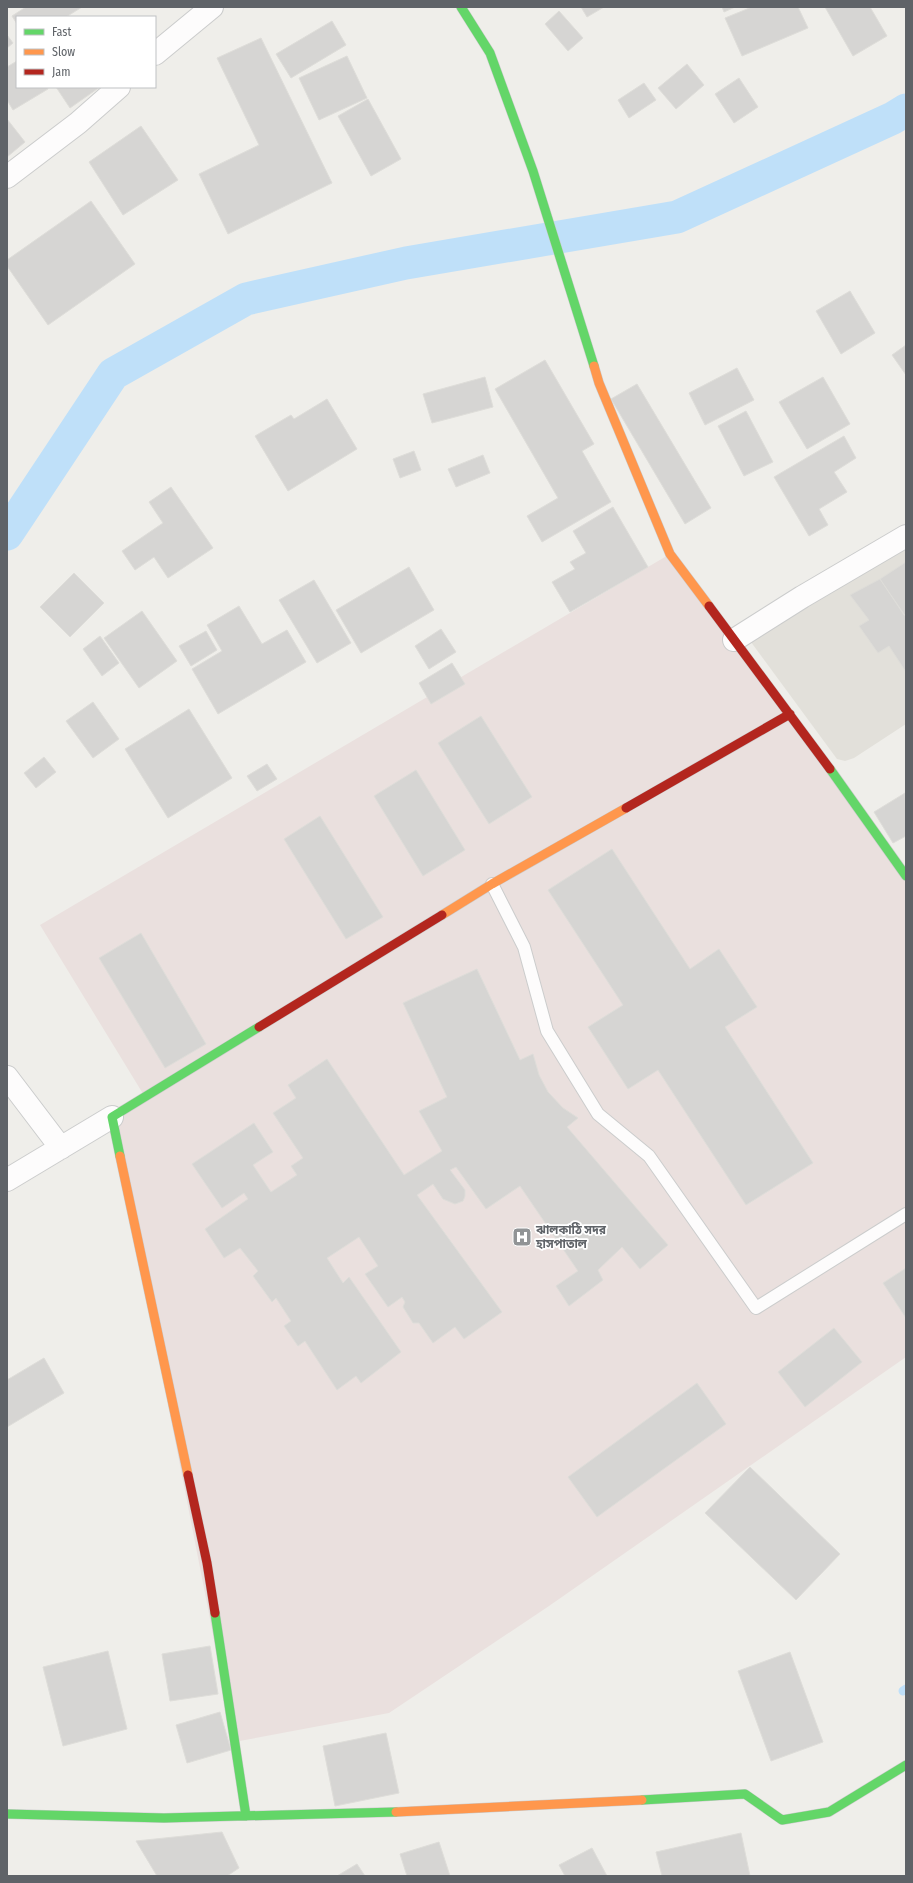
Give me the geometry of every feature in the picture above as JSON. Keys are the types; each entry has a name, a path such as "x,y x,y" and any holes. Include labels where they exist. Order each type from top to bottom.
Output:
{"street":[{"path":"156,53 212,7"},
{"path":"461,7 490,53 533,171 599,383 670,554 790,714 906,876"},
{"path":"7,177 78,123 118,88"},
{"path":"734,640 802,597 906,536"},
{"path":"7,1180 492,884 790,714"},
{"path":"7,1077 61,1148"},
{"path":"112,1117 207,1564 246,1816"},
{"path":"7,1814 164,1818 443,1811 745,1794 782,1820 829,1812 906,1765"}],"lane":[{"path":"492,884 524,947 548,1031 598,1114 649,1156 756,1308 906,1214"}],"shaded area":[{"path":"906,539 906,724 854,758 845,761 837,759 748,638"},
{"name":"ঝালকাঠি সদর হাসপাতাল","path":"670,554 906,877 906,1357 549,1606 389,1713 234,1742 112,1117 145,1097 40,925"}],"building":[{"path":"26,7 82,7 68,16 16,16 16,22 12,16"},
{"path":"581,7 604,7 587,17"},
{"path":"722,7 735,7 724,12"},
{"path":"752,7 798,7 808,28 742,56 725,18"},
{"path":"825,7 870,7 887,36 853,56"},
{"path":"559,11 583,38 568,51 545,24"},
{"path":"332,21 346,45 291,78 276,54"},
{"path":"7,35 13,43 7,48"},
{"path":"261,38 332,183 228,234 199,174 259,145 217,58"},
{"path":"347,56 367,98 319,120 299,78"},
{"path":"16,62 16,88 48,89 13,110 7,100 7,67"},
{"path":"687,64 704,85 676,109 658,88"},
{"path":"739,78 758,107 734,123 715,94"},
{"path":"644,83 656,100 629,118 618,100"},
{"path":"57,88 99,88 70,108"},
{"path":"368,99 401,159 371,176 338,116"},
{"path":"7,119 25,142 7,157"},
{"path":"141,126 178,180 123,215 89,162"},
{"path":"91,201 135,264 48,325 7,266 7,260"},
{"path":"850,291 875,333 841,354 816,311"},
{"path":"906,345 906,375 892,355"},
{"path":"545,360 594,444 582,451 611,502 542,542 527,516 558,498 495,389"},
{"path":"737,368 754,400 705,425 689,393"},
{"path":"485,377 493,407 432,423 423,394"},
{"path":"823,377 850,424 807,449 779,402"},
{"path":"637,384 711,508 685,524 611,399"},
{"path":"327,399 357,449 288,491 255,436 291,415 294,419"},
{"path":"746,411 773,462 744,476 718,426"},
{"path":"844,436 856,458 834,472 847,492 819,509 828,525 809,536 774,477"},
{"path":"414,451 421,470 400,478 393,459"},
{"path":"483,455 490,473 456,487 448,469"},
{"path":"171,487 213,548 168,578 154,557 135,570 122,551 163,523 149,502"},
{"path":"613,507 648,567 570,612 552,582 575,569 570,562 586,553 573,531"},
{"path":"906,562 906,614 904,615 880,579"},
{"path":"409,567 434,610 361,653 336,610"},
{"path":"74,573 104,603 70,637 40,607"},
{"path":"880,579 906,617 906,672 889,646 878,653 859,626 869,620 850,595"},
{"path":"314,580 351,643 317,663 279,600"},
{"path":"239,606 262,644 287,630 306,662 218,714 192,669 222,651 207,625"},
{"path":"142,611 177,661 139,688 104,638"},
{"path":"441,629 456,652 429,669 415,646"},
{"path":"206,631 217,650 191,666 179,646"},
{"path":"100,636 119,663 102,676 83,649"},
{"path":"452,663 465,684 431,704 419,683"},
{"path":"93,702 119,739 93,758 66,721"},
{"path":"189,709 232,778 168,818 125,749"},
{"path":"481,716 532,797 489,824 438,743"},
{"path":"44,757 56,772 36,788 24,773"},
{"path":"267,764 277,779 257,791 247,776"},
{"path":"416,770 465,850 423,876 374,796"},
{"path":"905,793 906,836 893,843 874,812"},
{"path":"320,816 383,917 346,939 284,839"},
{"path":"612,849 690,969 719,949 757,1007 725,1027 813,1163 746,1205 658,1070 628,1089 588,1027 623,1005 548,890"},
{"path":"141,933 206,1044 165,1068 99,958"},
{"path":"477,969 520,1060 533,1054 539,1075 548,1092 563,1108 578,1118 567,1127 668,1245 640,1269 622,1247 598,1270 603,1280 569,1306 556,1286 578,1271 520,1186 486,1209 456,1167 450,1170 465,1190 463,1201 455,1204 443,1199 433,1184 417,1195 502,1312 464,1339 455,1327 433,1343 419,1323 413,1323 403,1307 405,1302 402,1297 388,1307 365,1274 378,1266 359,1237 327,1258 343,1283 349,1277 401,1352 361,1383 356,1376 337,1390 305,1341 298,1346 284,1326 291,1321 276,1298 272,1302 253,1276 258,1271 240,1248 224,1258 205,1229 248,1199 244,1193 222,1208 192,1164 254,1123 273,1152 253,1165 271,1192 297,1175 291,1166 303,1158 273,1113 296,1098 288,1085 327,1059 404,1175 442,1151 419,1111 447,1097 403,1003"},
{"path":"906,1268 906,1318 883,1283"},
{"path":"834,1328 862,1362 805,1407 778,1372"},
{"path":"44,1358 64,1393 7,1427 7,1380"},
{"path":"697,1383 726,1424 597,1517 568,1477"},
{"path":"750,1467 840,1554 796,1600 705,1513"},
{"path":"210,1646 218,1694 170,1701 162,1654"},
{"path":"108,1651 127,1729 63,1746 43,1667"},
{"path":"790,1652 823,1742 771,1761 738,1671"},
{"path":"220,1712 231,1750 187,1763 176,1725"},
{"path":"386,1733 399,1793 335,1806 323,1746"},
{"path":"222,1832 239,1868 227,1876 157,1876 136,1841"},
{"path":"741,1833 750,1876 662,1876 656,1852"},
{"path":"439,1842 450,1876 407,1876 400,1854"},
{"path":"592,1848 607,1876 565,1876 559,1865"},
{"path":"357,1864 365,1876 337,1876"}],"waterway":[{"path":"7,534 113,374 246,299 406,263 677,217 893,118 906,110"}],"traffic: fast":[{"path":"461,7 490,53 533,171 594,366"},
{"path":"830,769 906,876"},
{"path":"120,1156 112,1117 259,1027"},
{"path":"215,1613 246,1816"},
{"path":"642,1800 745,1794 782,1820 829,1812 906,1765"},
{"path":"7,1814 164,1818 396,1812"}],"traffic: slow":[{"path":"594,366 599,383 670,554 709,606"},
{"path":"442,915 492,884 626,808"},
{"path":"120,1156 188,1475"},
{"path":"396,1812 642,1800"}],"traffic: jam":[{"path":"709,606 830,769"},
{"path":"626,808 790,714"},
{"path":"259,1027 442,915"},
{"path":"188,1475 207,1563 215,1613"}],"place":[{"name":"ঝালকাঠি সদর হাসপাতাল","path":"522,1237"}]}
